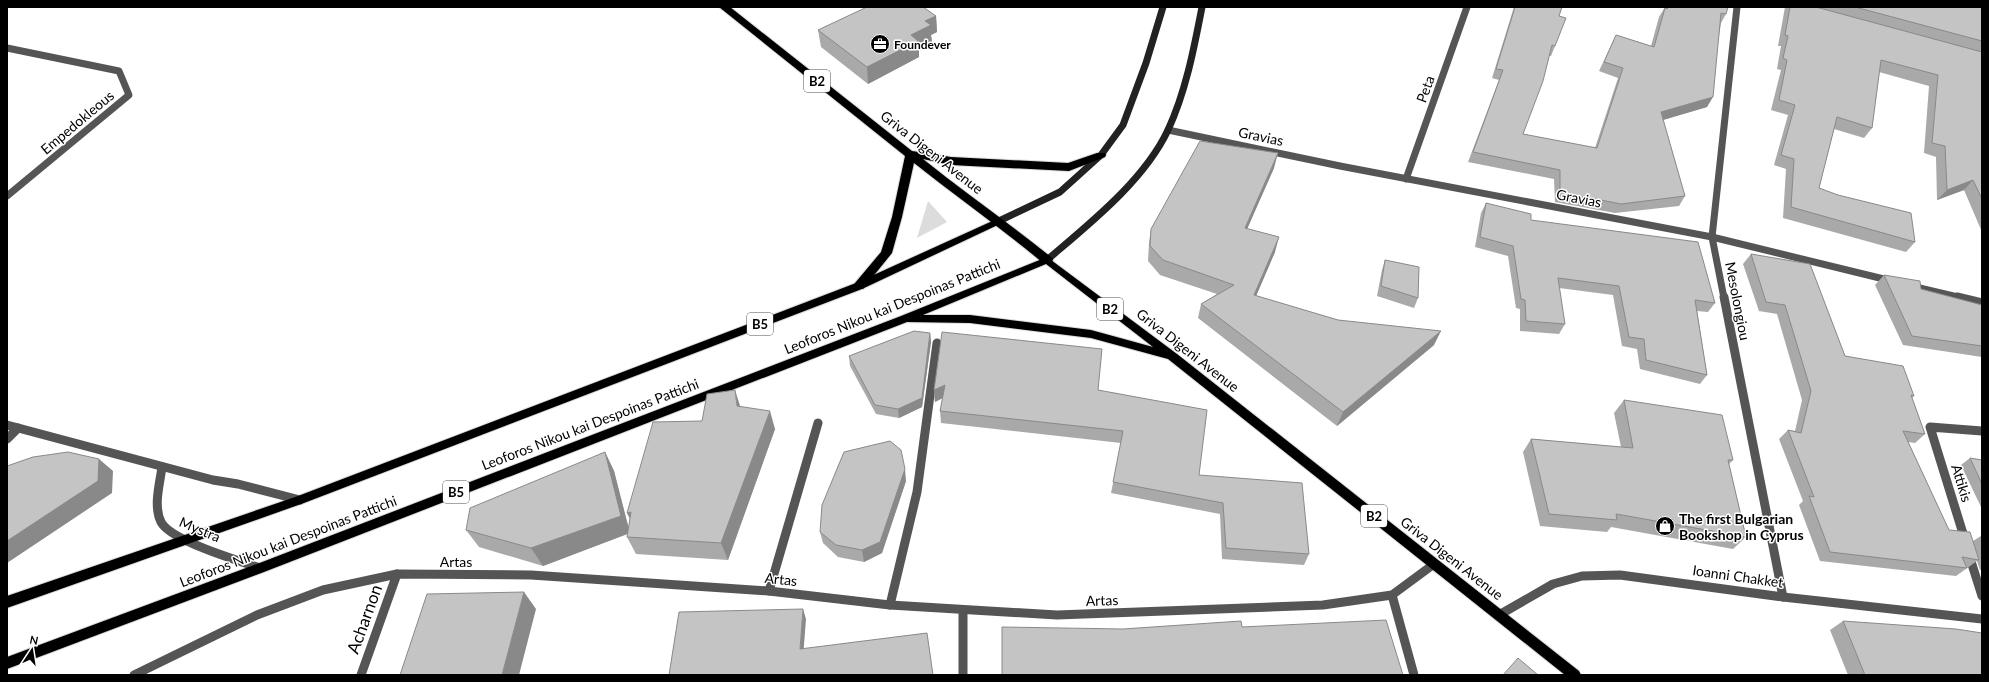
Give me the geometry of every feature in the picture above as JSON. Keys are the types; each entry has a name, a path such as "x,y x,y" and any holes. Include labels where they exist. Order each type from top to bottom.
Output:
{"highway":[{"name":"Griva Digeni Avenue","path":"724,7 961,195 999,222 1047,260"},
{"path":"859,286 886,254 897,217 911,154 951,161 1069,167 1101,154"}],"main road":[{"path":"999,222 1060,192 1101,154 1123,125 1146,63 1163,7"},
{"path":"1047,260 1104,211 1144,169 1168,130 1189,70 1202,7"},
{"name":"B5","path":"7,602 183,539 300,500 859,286 999,222"},
{"name":"Leoforos Nikou kai Despoinas Pattichi","path":"7,663 260,568 904,319 1047,260"},
{"name":"Griva Digeni Avenue","path":"1047,260 1173,357 1576,675"},
{"path":"904,319 970,319 1091,334 1173,357"}],"street":[{"name":"Peta","path":"1406,179 1467,7"},
{"name":"Mesolongiou","path":"1737,7 1712,237 1783,597"},
{"name":"Empedokleous","path":"7,48 119,71 129,95 7,196"},
{"name":"Gravias","path":"1168,130 1406,179 1712,237 1897,282"},
{"path":"1905,284 1982,303"},
{"path":"890,605 917,492 937,343"},
{"path":"769,591 818,423"},
{"path":"7,425 162,467 300,500"},
{"name":"Attikis","path":"1982,430 1930,427 1982,596"},
{"path":"7,439 18,428"},
{"name":"Mystra","path":"162,467 158,508 160,521 165,529 183,539 260,568"},
{"name":"Artas","path":"134,675 257,615 323,590 397,574 531,575 769,591 890,605 1057,615 1323,605 1392,594 1434,564"},
{"name":"Acharnon","path":"361,675 397,574"},
{"name":"Ioanni Chakket","path":"1499,615 1553,584 1582,576 1620,575 1783,597 1982,619"},
{"path":"1392,594 1414,675"},
{"path":"962,610 963,675"}],"shaded area":[{"path":"928,201 947,222 917,238"}],"building":[{"path":"867,7 923,7 936,16 925,21 931,25 911,35 918,41 867,67 818,30"},
{"path":"1515,7 1562,7 1559,16 1566,18 1555,46 1552,45 1543,81 1523,134 1597,148 1623,68 1604,62 1616,35 1654,47 1665,8 1728,7 1726,14 1721,13 1713,97 1661,112 1685,196 1621,204 1560,192 1560,170 1473,152 1503,70 1496,69"},
{"path":"1790,7 1816,7 1982,52 1982,199 1973,180 1947,190 1945,146 1932,143 1938,75 1881,60 1872,128 1837,117 1819,188 1838,195 1911,213 1915,242 1791,207 1794,159 1781,155 1795,105 1779,100 1787,60 1783,58 1788,36 1785,35"},
{"path":"1855,7 1982,7 1982,41"},
{"path":"1200,141 1278,153 1245,228 1279,237 1254,295 1338,320 1441,331 1343,412 1201,304 1234,285 1163,260 1150,246 1151,229"},
{"path":"1486,203 1531,214 1531,220 1698,242 1715,303 1695,300 1707,375 1646,360 1644,339 1629,337 1619,286 1558,278 1565,324 1526,321 1525,300 1521,299 1513,246 1480,237"},
{"path":"1751,254 1810,264 1845,356 1903,366 1914,396 1911,395 1925,434 1903,431 1949,530 1970,532 1979,560 1962,557 1967,568 1830,552 1809,496 1814,497 1788,430 1801,433 1811,391 1785,305 1766,302"},
{"path":"1385,260 1419,267 1418,298 1381,286"},
{"path":"1884,275 1920,281 1921,289 1982,305 1982,346 1912,336"},
{"path":"914,331 930,333 922,398 898,409 875,405 849,356"},
{"path":"942,332 1102,349 1098,390 1207,410 1199,475 1302,483 1309,554 1226,548 1223,503 1113,482 1123,431 940,411 945,385 934,390"},
{"path":"735,390 737,406 770,411 721,543 627,537 631,512 627,513 653,422 702,421 707,394"},
{"path":"1624,400 1722,415 1733,460 1728,460 1746,537 1616,514 1617,520 1549,514 1531,439 1633,448"},
{"path":"890,441 901,450 905,469 880,542 862,550 836,545 820,532 822,505 844,452"},
{"path":"68,452 99,459 98,481 7,541 7,466 33,457"},
{"path":"605,452 621,516 531,548 466,530 470,508"},
{"path":"1970,458 1982,460 1982,484"},
{"path":"524,592 502,675 400,675 427,594"},
{"path":"803,609 800,649 927,633 933,675 669,675 679,612"},
{"path":"1386,620 1403,675 1002,675 1002,627 1123,629 1241,621 1242,627"},
{"path":"1843,621 1956,629 1982,633 1982,675 1865,675"},
{"path":"1518,658 1538,675 1503,675"}],"place":[{"name":"Foundever","path":"880,44"},
{"name":"The first Bulgarian Bookshop in Cyprus","path":"1665,526"}]}
